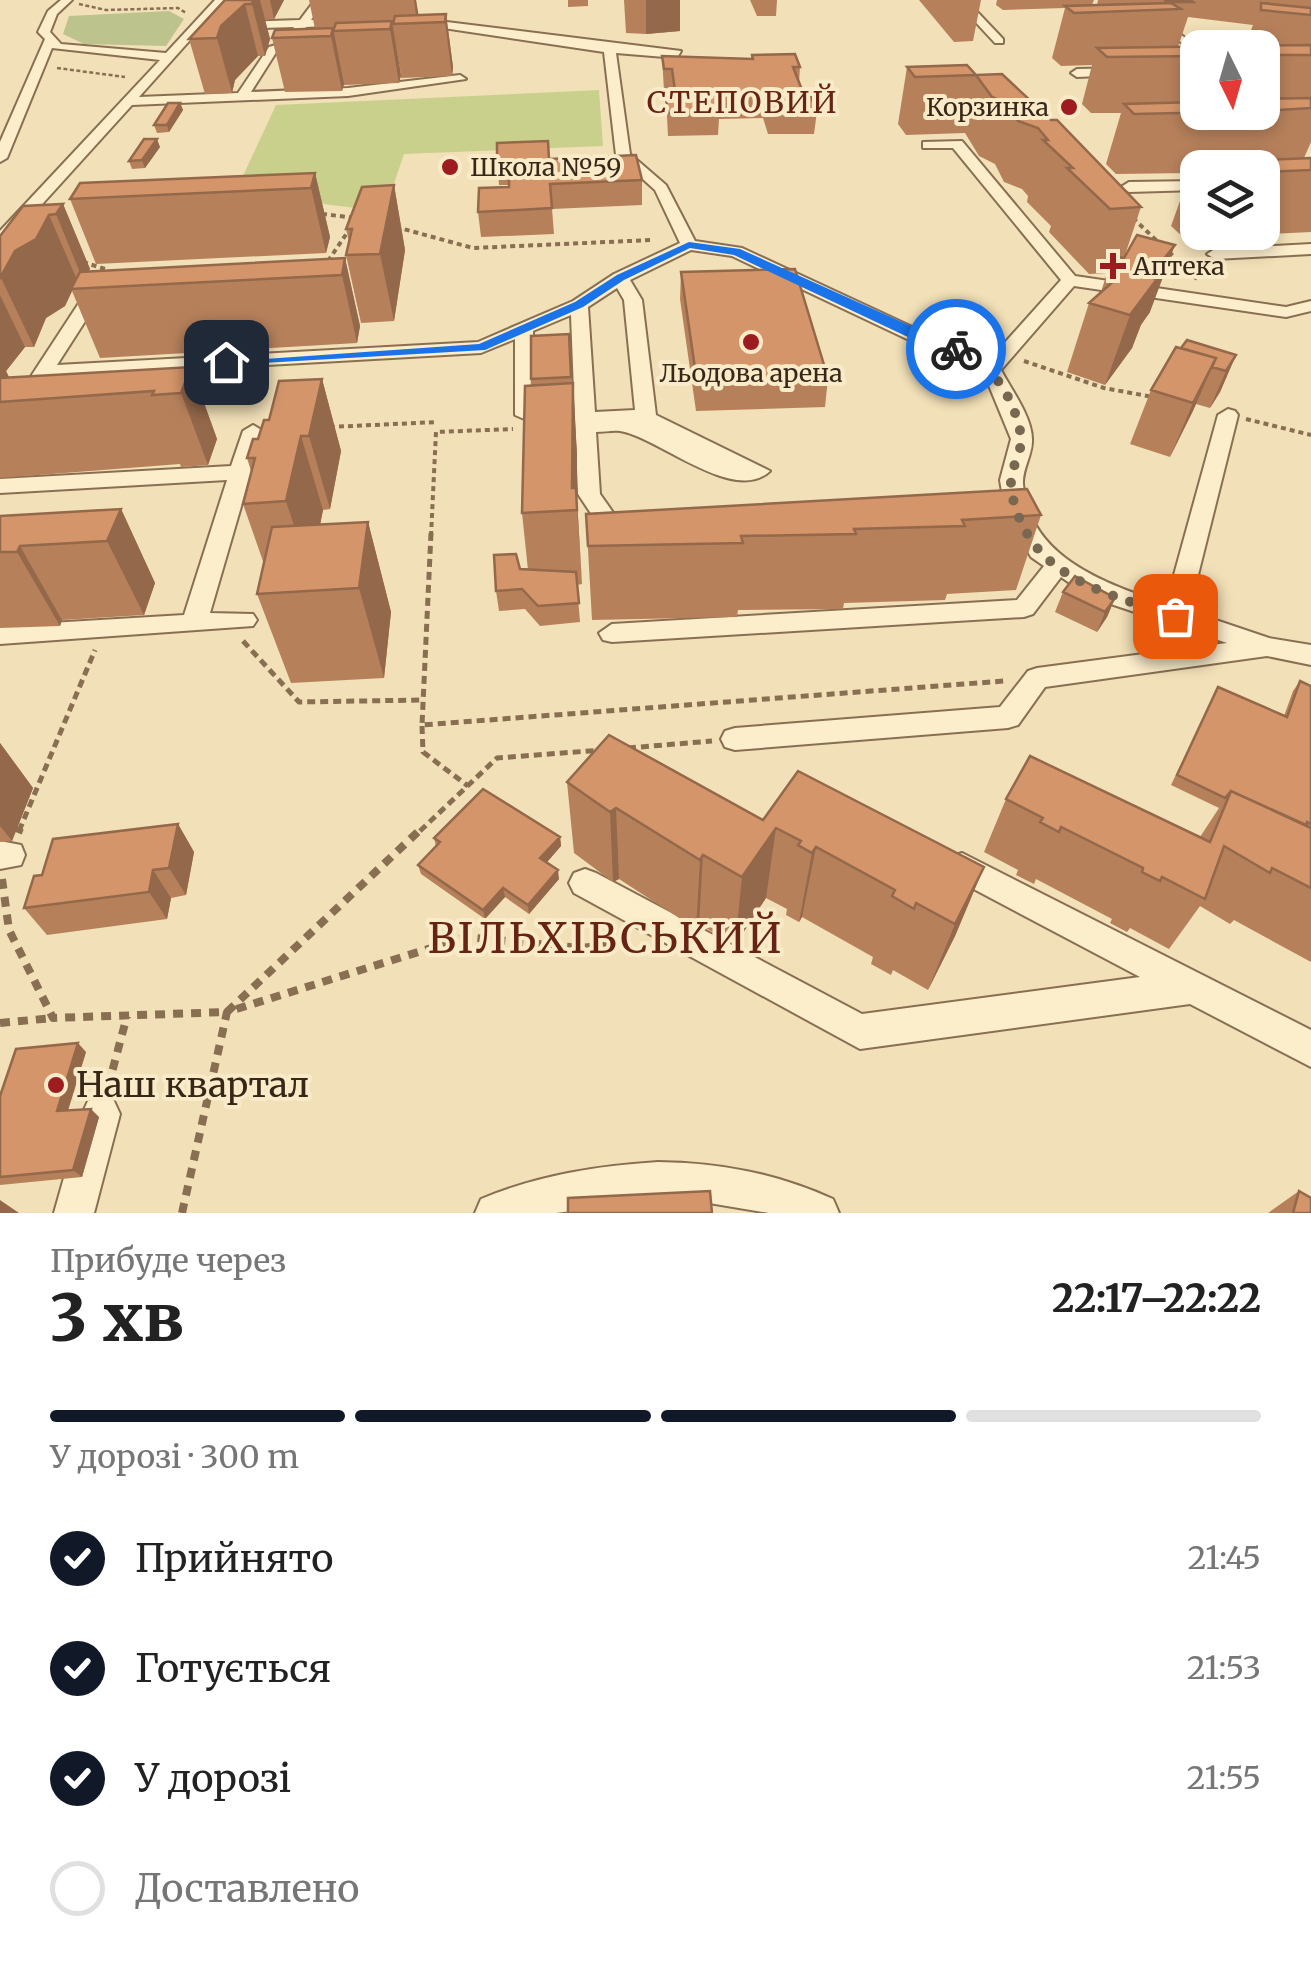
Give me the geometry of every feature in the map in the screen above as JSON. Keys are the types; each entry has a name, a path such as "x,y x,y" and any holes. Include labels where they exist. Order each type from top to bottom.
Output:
{"street":[{"path":"70,0 52,13 44,32 50,40 70,51 170,56"},
{"path":"0,241 221,0"},
{"path":"287,45 320,0"},
{"path":"960,0 999,40"},
{"path":"1151,0 1148,11 1153,18 1180,39"},
{"path":"401,20 677,54"},
{"path":"202,23 366,21"},
{"path":"427,40 436,23"},
{"path":"0,158 50,40"},
{"path":"243,96 273,49 304,44"},
{"path":"610,48 624,155 661,188 689,245"},
{"path":"1077,73 1146,70"},
{"path":"130,101 348,92 460,79"},
{"path":"928,146 956,144 1070,280 1286,312 1311,306"},
{"path":"1130,187 1180,185"},
{"path":"44,372 481,347 579,305 628,274 689,245 736,252 914,335 999,362"},
{"path":"1215,254 1311,248"},
{"path":"0,395 30,393 107,273 116,272"},
{"path":"524,328 525,415 651,426 628,274"},
{"path":"999,362 1070,280"},
{"path":"579,305 573,417 589,494 612,528"},
{"path":"999,362 1022,440 1011,480 1016,510 1039,551 1098,591 1268,647 1311,655"},
{"path":"1175,616 1228,415"},
{"path":"194,623 252,431"},
{"path":"0,486 240,472"},
{"path":"612,634 1024,608 1058,564"},
{"path":"0,635 235,620"},
{"path":"734,739 1008,717 1036,678 1268,647"},
{"path":"962,867 1311,1049"},
{"path":"585,883 860,1032 1192,987"},
{"path":"74,1213 102,1114"},
{"path":"494,1213 562,1189 712,1180 804,1204 819,1213"}],"path":[{"path":"70,0 106,10 178,8 202,23"},
{"path":"39,66 146,82"},
{"path":"317,214 369,219"},
{"path":"1131,217 1203,285"},
{"path":"389,225 473,248 670,239 689,245"},
{"path":"328,261 348,231 360,226"},
{"path":"74,259 116,272"},
{"path":"999,362 1158,398"},
{"path":"1228,415 1311,435"},
{"path":"326,428 437,422"},
{"path":"436,432 423,752 468,786"},
{"path":"235,620 299,702 423,700"},
{"path":"53,1018 9,930 3,860 100,639 129,627"},
{"path":"422,725 1036,678"},
{"path":"182,1213 226,1012 497,758 734,739"},
{"path":"0,1023 226,1012 466,937 579,948 688,939"},
{"path":"102,1114 127,1015"}],"green space":[{"path":"169,11 184,19 166,46 84,44 63,34 69,16"},
{"path":"599,90 603,146 404,154 385,210 293,197 242,178 276,105"}],"building":[{"path":"225,0 253,0 221,26 217,38 189,39"},
{"path":"1171,3 1181,9 1074,13 1065,6"},
{"path":"1261,3 1311,8 1311,15 1261,10"},
{"path":"446,14 445,22 393,24 395,16"},
{"path":"392,21 390,29 333,31 336,23"},
{"path":"333,28 331,36 272,38 275,30"},
{"path":"1280,45 1311,45 1311,55 1280,55"},
{"path":"1180,47 1180,56 1107,57 1097,48"},
{"path":"795,54 800,67 793,67 804,95 810,95 817,111 770,111 765,95 716,96 719,112 668,113 666,98 676,98 672,69 664,69 662,56 753,59 752,55"},
{"path":"967,65 976,75 915,77 907,67"},
{"path":"1002,74 1051,120 1057,120 1141,207 1110,209 1067,168 1073,168 1043,140 1048,140 1038,128 1018,121 1008,104 992,97 976,75"},
{"path":"1311,98 1311,108 1280,110 1280,99"},
{"path":"1180,102 1180,113 1134,114 1124,104"},
{"path":"168,103 180,103 167,125 154,125"},
{"path":"144,139 157,139 142,160 129,161"},
{"path":"548,141 549,159 636,155 642,180 550,184 552,208 478,212 479,188 509,187 509,160 497,161 497,143"},
{"path":"1311,158 1311,170 1280,171 1280,159"},
{"path":"315,173 311,188 70,199 80,183"},
{"path":"394,185 380,254 346,255 352,229 346,229 362,187"},
{"path":"63,204 56,214 49,215 36,239 15,251 0,278 0,236 23,206"},
{"path":"1137,235 1175,245 1149,277 1157,279 1130,315 1089,303 1116,279 1109,277 1117,268 1110,266 1118,257 1124,258"},
{"path":"345,258 342,275 71,289 80,272"},
{"path":"795,269 828,378 697,382 681,272"},
{"path":"569,334 571,377 531,379 531,336"},
{"path":"1187,340 1236,355 1226,371 1212,367 1216,358 1181,348"},
{"path":"1176,347 1216,358 1193,403 1151,390"},
{"path":"191,367 181,393 152,395 154,391 0,402 0,378"},
{"path":"322,379 309,436 301,436 286,501 243,504 255,458 247,458 264,420 269,420 279,381"},
{"path":"573,383 572,488 576,488 577,510 522,513 525,386"},
{"path":"1027,489 1041,515 962,520 965,526 854,529 856,534 741,536 743,543 588,546 586,514"},
{"path":"121,509 107,541 20,546 17,552 0,552 0,516"},
{"path":"368,522 359,588 257,594 272,527"},
{"path":"516,554 520,569 576,572 579,603 538,606 522,589 496,591 494,555"},
{"path":"1075,576 1115,598 1105,612 1063,592"},
{"path":"1300,681 1311,686 1311,824 1231,791 1225,798 1177,775 1218,687 1287,717"},
{"path":"609,735 763,820 798,771 984,867 955,924 916,903 914,909 892,896 895,890 816,847 812,853 798,845 801,841 776,828 742,877 703,855 700,860 616,808 610,812 567,782"},
{"path":"1030,756 1210,842 1231,791 1311,828 1311,888 1272,868 1270,873 1224,846 1205,899 1162,877 1160,881 1142,872 1143,868 1061,827 1059,832 1040,822 1043,818 1006,799"},
{"path":"483,789 560,837 540,858 558,870 528,905 503,888 483,910 418,865 440,842 434,838"},
{"path":"178,824 169,868 153,870 149,892 24,908 34,876 42,875 53,839"},
{"path":"78,1043 57,1111 91,1109 73,1170 0,1177 0,1096 16,1049"},
{"path":"710,1191 712,1213 568,1213 568,1198"},
{"path":"1299,1191 1311,1198 1311,1213 1293,1213"}],"way so far":[{"path":"956,349 977,355 991,369 1016,418 1022,440 1011,480 1016,510 1039,551 1098,591 1175,616"}],"place":[{"name":"Корзинка","path":"1069,107"},
{"name":"Школа №59","path":"450,167"},
{"name":"Аптека","path":"1113,266"},
{"name":"Льодова арена","path":"751,342"},
{"name":"Наш квартал","path":"56,1085"}],"district":[{"name":"СТЕПОВИЙ","path":"743,103"},
{"name":"ВІЛЬХІВСЬКИЙ","path":"606,938"}],"route":[{"path":"226,362 481,347 579,305 620,278 689,245 736,252 914,335 956,349"}]}
